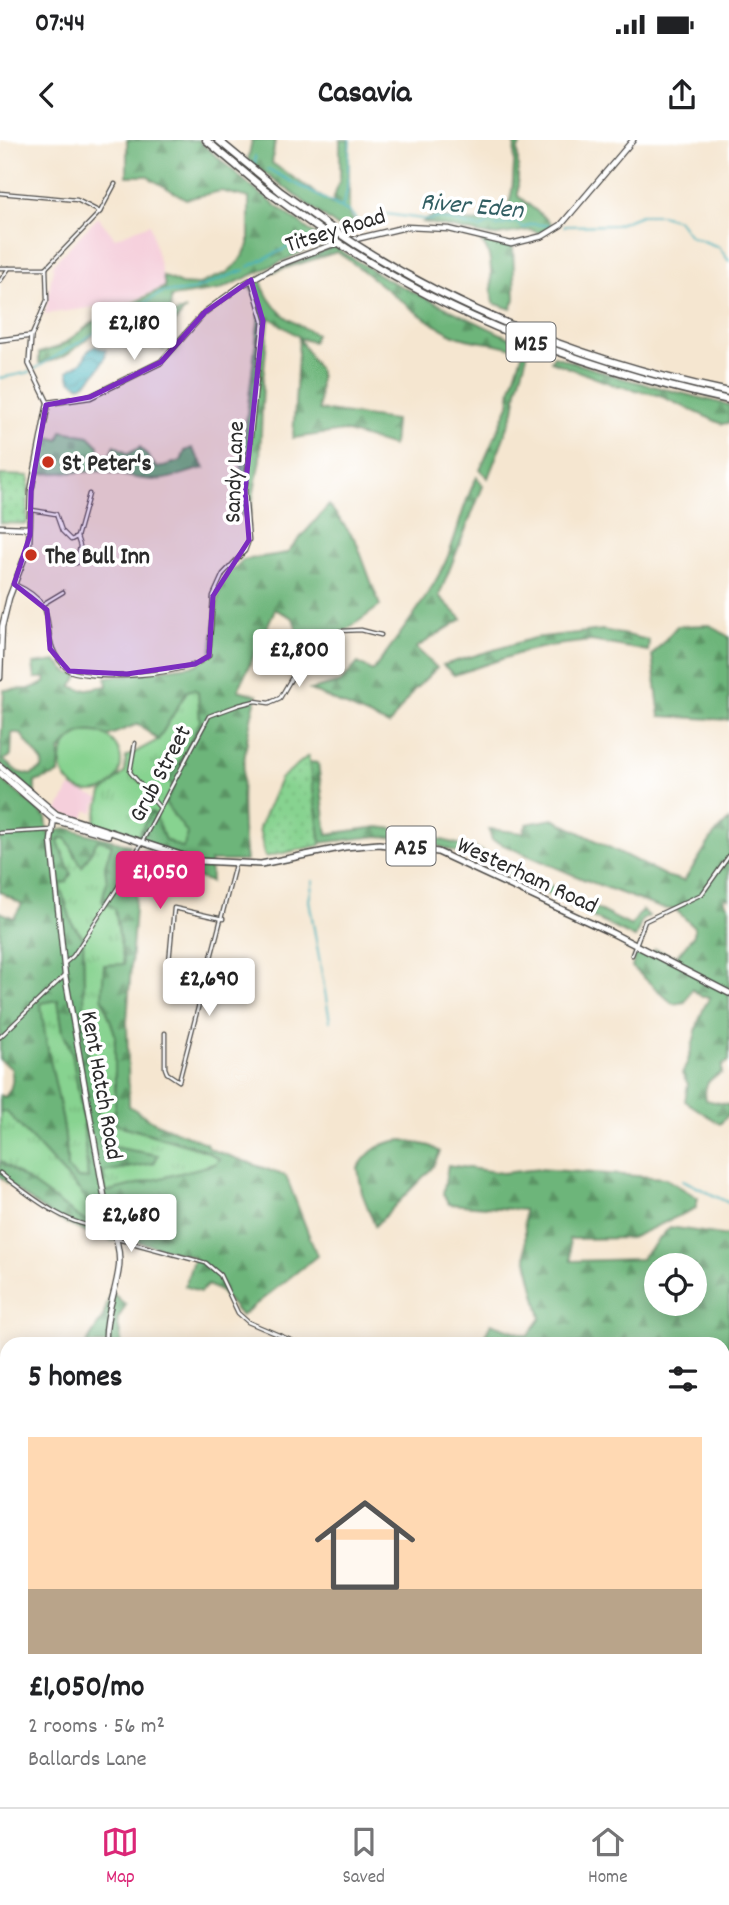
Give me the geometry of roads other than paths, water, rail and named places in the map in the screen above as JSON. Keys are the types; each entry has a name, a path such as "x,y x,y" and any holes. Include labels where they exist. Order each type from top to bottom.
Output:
{"highway":[{"name":"M25","path":"206,140 263,188 330,237 432,297 523,339 621,373 729,400"},
{"name":"M25","path":"218,140 281,192 337,232 441,293 534,335 632,368 729,391"}],"main road":[{"name":"Titsey Road","path":"48,403 90,397 161,362 205,312 251,280 306,254 394,229 438,228 511,244 543,236 561,225 633,140"},
{"path":"0,678 2,627 14,584 29,546 31,491 48,403"},
{"path":"0,527 29,527"},
{"path":"0,766 58,818 52,830"},
{"name":"A25","path":"0,773 58,818"},
{"name":"Westerham Road","path":"58,818 200,861 235,865 270,863 362,845 413,846 467,863 637,945 729,993"},
{"name":"Kent Hatch Road","path":"52,830 65,975 111,1224 117,1239 119,1265 107,1319 106,1337"}],"street":[{"path":"48,403 29,364 31,336 47,300 46,268 100,212 115,184"},
{"path":"0,193 77,200 100,212"},
{"path":"0,268 46,268"},
{"path":"0,281 9,268"},
{"name":"Sandy Lane","path":"43,604 47,610 53,655 69,671 78,674 99,676 163,670 200,663 209,656 213,596 223,574 245,551 249,540 245,491 263,321 251,280"},
{"path":"0,340 31,336"},
{"path":"72,563 77,563 80,546 77,537 89,494"},
{"path":"32,510 56,514 65,537 77,537"},
{"path":"14,584 43,604 63,592"},
{"name":"Grub Street","path":"64,964 73,956 118,887 138,843 160,808 209,716 239,705 255,701 269,703 280,698 298,667 319,652 339,631 361,630 381,635"},
{"path":"135,743 130,772 160,808"},
{"path":"0,833 52,830"},
{"path":"632,955 645,921 702,894 729,856"},
{"path":"165,1033 165,1068 167,1073 179,1081 235,865"},
{"path":"167,984 174,908 223,919"},
{"path":"0,1037 65,975"},
{"path":"0,1173 33,1198 66,1217 100,1228 111,1224"},
{"path":"117,1239 206,1263 225,1282 237,1313 248,1322 288,1337"}],"water":[{"path":"95,346 106,350 101,366 80,386 70,380 68,371 82,362 88,351"}],"waterway":[{"path":"342,207 347,191 350,140"},
{"path":"255,156 255,163"},
{"path":"268,169 351,213 359,224"},
{"name":"River Eden","path":"386,214 430,220 438,218 480,228 488,224 496,226 516,222 523,228 532,224 555,226"},
{"name":"River Eden","path":"564,226 616,225 641,215 661,215 678,220 690,236 719,247 729,261"},
{"name":"River Eden","path":"343,229 380,216"},
{"name":"River Eden","path":"248,267 290,246 320,236"},
{"name":"River Eden","path":"33,370 163,292 190,291 244,270"},
{"name":"River Eden","path":"0,378 30,372"},
{"path":"313,881 309,900 330,1021"},
{"path":"683,1180 729,1203"}],"place":[{"name":"St Peter's","path":"48,462"},
{"name":"The Bull Inn","path":"31,555"}]}
